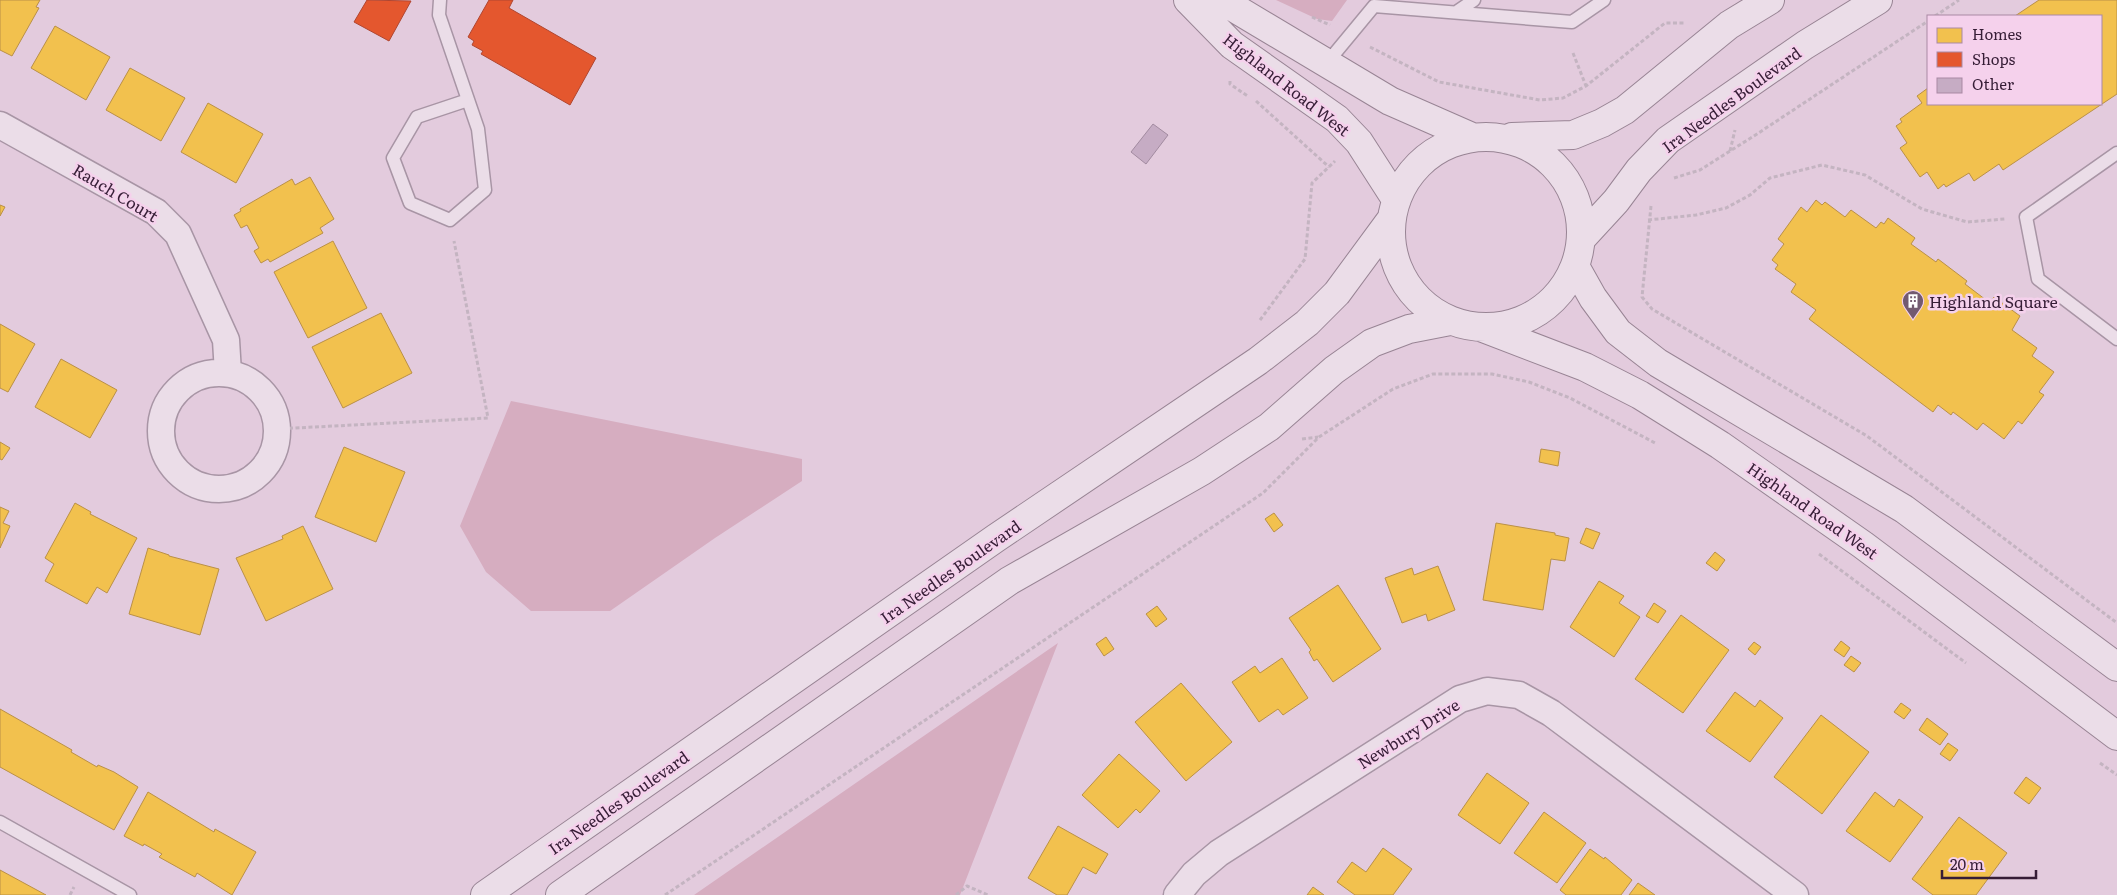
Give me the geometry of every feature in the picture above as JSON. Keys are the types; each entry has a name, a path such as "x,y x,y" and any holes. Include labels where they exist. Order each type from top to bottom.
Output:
{"main road":[{"name":"Highland Road West","path":"1188,0 1232,45 1337,119 1359,142 1393,210"},
{"name":"Highland Road West","path":"1221,0 1326,65 1390,101 1472,137"},
{"path":"1472,137 1573,135 1602,123 1625,110 1729,25 1770,0"},
{"name":"Ira Needles Boulevard","path":"1581,240 1616,201 1639,170 1668,140 1805,45 1878,0"},
{"name":"Ira Needles Boulevard","path":"485,895 996,538 1258,361 1307,323 1337,293 1393,210 1413,169 1440,147 1472,137"},
{"path":"1393,210 1394,262 1416,298 1450,321 1483,328 1512,324 1539,312 1561,292 1575,266 1581,240 1578,205 1562,174 1536,150 1503,137"},
{"path":"1575,266 1593,298 1618,332 1658,363 1904,509 2117,667"},
{"path":"560,895 1009,581 1202,471 1269,427 1334,370 1372,343 1409,329 1450,321"},
{"name":"Highland Road West","path":"1483,328 1585,367 1640,395 1720,445 1864,545 2117,736"}],"street":[{"name":"Rauch Court","path":"0,125 156,212 178,234 226,340 228,373"},
{"path":"206,373 228,373 247,379 267,397 276,416 276,429 277,440 270,459 249,481 233,487 216,489 197,485 180,474 167,458 162,443 161,423 167,403 187,381 206,373"},
{"name":"Newbury Drive","path":"1177,895 1194,874 1219,853 1460,699 1487,690 1519,695 1551,713 1795,895"}],"lane":[{"path":"440,0 439,15 468,100 478,130 485,190 450,220 410,203 393,158 417,117 468,100"},
{"path":"1458,12 1474,0"},
{"path":"1326,65 1376,3 1572,22 1602,1"},
{"path":"2117,153 2026,217 2038,278 2117,339"},
{"path":"0,822 130,895"}],"path":[{"path":"1936,15 1959,0"},
{"path":"1666,181 1700,170 1927,22"},
{"path":"1377,51 1439,82 1540,100 1563,98 1586,86 1666,23"},
{"path":"1573,53 1586,86"},
{"path":"1230,84 1256,101 1329,167"},
{"path":"1263,314 1305,259 1312,183 1339,156"},
{"path":"1648,220 1696,215 1726,208 1750,195 1770,178 1822,164 1865,174 1922,209 1967,222 2026,217"},
{"path":"1652,204 1648,220 1642,297 1652,309 1867,436 2117,623"},
{"path":"276,429 488,418 450,220"},
{"path":"665,895 1263,493 1319,437 1393,389 1433,374 1492,374 1529,382 1570,398 1660,445"},
{"path":"1818,553 1967,664"},
{"path":"2093,758 2117,775"},
{"path":"956,895 967,886 988,895"}],"shaded area":[{"path":"1276,0 1347,0 1332,21 1317,19"},
{"path":"511,401 802,459 802,481 715,538 610,611 531,611 486,572 460,526"},
{"path":"1058,643 960,895 694,895"}],"building: Homes":[{"path":"0,0 40,0 36,7 39,8 12,56 0,50"},
{"path":"2039,0 2117,0 2117,94 2102,104 2102,15 2016,15"},
{"path":"55,26 110,57 86,100 31,68"},
{"path":"130,68 185,98 161,141 106,110"},
{"path":"1927,89 1927,105 2100,105 2003,170 1999,164 1974,181 1969,173 1946,187 1944,184 1938,189 1927,172 1920,177 1900,148 1907,143 1896,126 1902,122 1900,119 1922,103 1917,96"},
{"path":"208,103 263,134 236,183 181,152"},
{"path":"310,177 334,219 320,228 323,233 270,262 268,259 261,263 254,251 259,248 247,225 241,228 234,215 241,211 240,209 292,179 295,185"},
{"name":"Highland Square","path":"1816,200 1822,205 1825,202 1845,217 1851,210 1876,228 1881,222 1884,224 1888,218 1915,238 1911,244 1936,262 1938,259 1967,281 1965,284 1990,303 1994,297 2020,316 2012,330 2037,348 2032,356 2054,372 2039,392 2044,395 2022,424 2018,421 2004,439 1983,423 1977,430 1953,412 1951,415 1938,405 1933,412 1809,319 1816,310 1791,292 1796,284 1775,269 1778,265 1772,260 1784,244 1778,239 1801,207 1807,212"},
{"path":"0,205 5,207 0,216"},
{"path":"333,241 367,308 308,338 274,272"},
{"path":"381,313 412,373 343,408 312,347"},
{"path":"0,324 35,344 8,392 0,388"},
{"path":"61,359 117,390 90,438 35,407"},
{"path":"0,442 10,448 2,460 0,459"},
{"path":"344,447 405,472 376,542 315,517"},
{"path":"1541,449 1560,452 1558,466 1539,462"},
{"path":"75,503 91,512 90,514 137,538 107,593 97,587 87,604 45,581 54,564 45,558"},
{"path":"0,507 9,511 3,523 10,526 0,548"},
{"path":"1274,513 1283,525 1274,532 1265,519"},
{"path":"1496,523 1555,533 1555,535 1569,538 1565,561 1551,559 1543,610 1483,600"},
{"path":"303,526 333,589 266,621 236,558 283,539 282,536"},
{"path":"1586,528 1600,533 1593,549 1580,543"},
{"path":"148,548 169,556 219,569 200,635 129,614"},
{"path":"1715,552 1725,560 1717,571 1706,563"},
{"path":"1438,566 1455,610 1428,621 1426,614 1402,623 1385,578 1412,568 1414,575"},
{"path":"1599,581 1624,596 1619,603 1640,617 1614,657 1570,627"},
{"path":"1338,585 1381,649 1333,682 1317,659 1314,661 1309,652 1311,650 1289,618"},
{"path":"1654,603 1666,611 1658,623 1646,616"},
{"path":"1157,606 1167,619 1156,627 1146,614"},
{"path":"1681,615 1729,650 1683,713 1635,679"},
{"path":"1106,637 1114,649 1104,656 1096,644"},
{"path":"1841,641 1850,648 1844,657 1834,650"},
{"path":"1754,642 1761,647 1755,655 1748,649"},
{"path":"1851,656 1861,663 1854,672 1844,665"},
{"path":"1282,658 1308,698 1283,715 1278,709 1259,722 1232,682 1255,666 1260,673"},
{"path":"1181,683 1232,742 1186,781 1135,722"},
{"path":"1735,692 1755,707 1760,700 1783,718 1750,762 1706,731"},
{"path":"1901,703 1911,710 1904,719 1894,712"},
{"path":"0,709 72,750 71,752 97,767 98,765 114,772 138,787 114,830 0,767"},
{"path":"1821,715 1869,752 1822,814 1774,777"},
{"path":"1927,718 1948,734 1940,745 1919,730"},
{"path":"1948,743 1958,750 1950,761 1940,754"},
{"path":"1119,754 1160,791 1140,813 1136,809 1118,828 1082,795"},
{"path":"1487,773 1529,803 1500,844 1458,815"},
{"path":"2026,777 2041,788 2029,804 2014,793"},
{"path":"148,792 214,832 215,829 256,852 232,895 197,873 195,877 159,857 162,854 144,844 143,846 124,836"},
{"path":"1875,792 1894,807 1899,799 1923,817 1890,862 1846,831"},
{"path":"1544,812 1586,843 1557,883 1514,853"},
{"path":"1959,817 2007,853 1976,895 1933,895 1912,879"},
{"path":"1058,826 1108,854 1096,874 1083,867 1067,895 1057,895 1028,878"},
{"path":"1383,848 1412,869 1393,895 1355,895 1337,882 1352,862 1366,872"},
{"path":"1590,849 1604,859 1605,857 1632,880 1621,895 1566,895 1560,890"},
{"path":"0,870 46,895 0,895"},
{"path":"1638,883 1655,895 1629,895"},
{"path":"1313,887 1324,895 1307,895"}],"building: Shops":[{"path":"367,0 411,1 389,41 354,22"},
{"path":"489,0 513,0 509,8 596,58 570,105 481,54 483,51 472,45 474,41 468,37"}],"building: Other":[{"path":"1153,124 1168,135 1146,164 1131,152"}],"place":[{"name":"Highland Square","path":"1913,320"}]}
